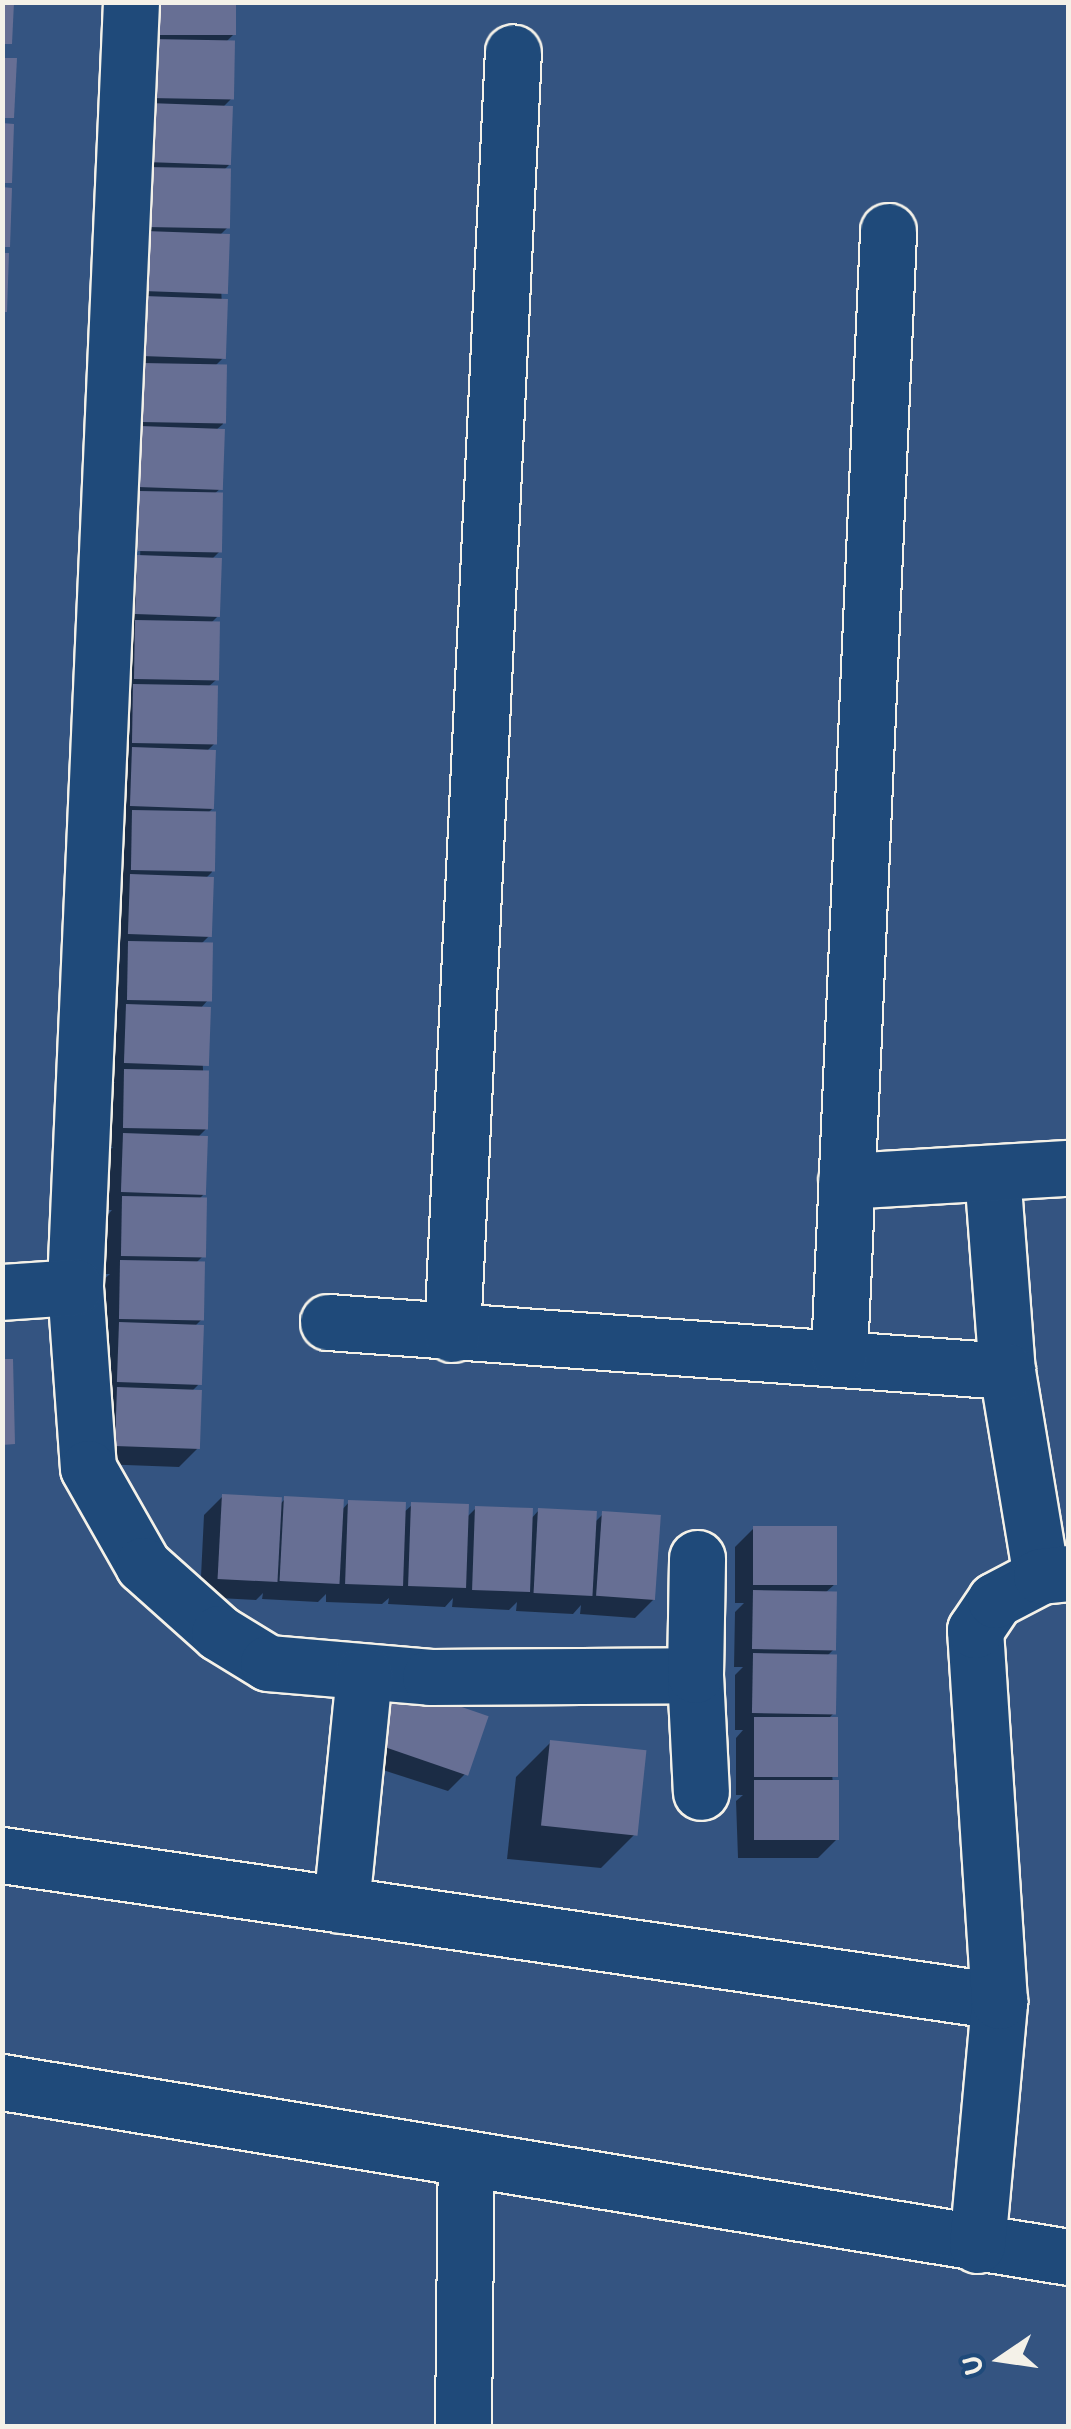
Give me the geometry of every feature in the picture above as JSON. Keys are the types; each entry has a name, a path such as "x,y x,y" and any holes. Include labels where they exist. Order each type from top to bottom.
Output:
{"street":[{"path":"131,2 75,1287 88,1468 143,1565 219,1634 268,1663 364,1673 695,1675"},
{"path":"452,1334 513,52"},
{"path":"839,1356 888,231"},
{"path":"846,1181 1068,1168"},
{"path":"979,2220 998,2023 975,1630 995,1600 1055,1575 1007,1372 992,1172"},
{"path":"2,1292 75,1287"},
{"path":"328,1322 452,1334 839,1356 1007,1372"},
{"path":"698,1558 695,1675 701,1792"},
{"path":"341,1905 364,1673"},
{"path":"2,1855 341,1905 998,2023"},
{"path":"2,2082 466,2160 979,2220 1068,2257"},
{"path":"463,2426 466,2160"}],"building":[{"path":"2,2 14,2 12,44 2,44"},
{"path":"151,2 236,2 236,35 151,35"},
{"path":"150,39 235,40 234,99 149,98"},
{"path":"2,58 17,58 14,118 2,118"},
{"path":"148,103 233,106 231,165 146,162"},
{"path":"2,123 14,124 12,183 2,183"},
{"path":"147,167 231,168 230,228 146,227"},
{"path":"2,187 12,188 10,247 2,247"},
{"path":"145,231 230,234 228,294 143,291"},
{"path":"2,253 9,253 7,312 2,312"},
{"path":"144,296 228,299 226,359 142,356"},
{"path":"142,363 227,364 226,423 141,422"},
{"path":"140,426 225,429 223,490 138,487"},
{"path":"139,491 223,492 222,552 138,551"},
{"path":"137,555 222,558 220,617 135,614"},
{"path":"135,620 220,621 219,680 134,679"},
{"path":"133,684 218,685 217,744 132,743"},
{"path":"132,747 216,750 214,809 130,806"},
{"path":"132,810 216,811 215,871 131,870"},
{"path":"130,874 214,877 212,937 128,934"},
{"path":"128,941 213,942 212,1001 127,1000"},
{"path":"126,1004 211,1007 209,1066 124,1063"},
{"path":"124,1069 209,1070 208,1129 123,1128"},
{"path":"123,1133 208,1136 206,1195 121,1192"},
{"path":"122,1196 207,1197 206,1257 121,1256"},
{"path":"120,1260 205,1261 204,1320 119,1319"},
{"path":"119,1322 204,1325 202,1385 117,1382"},
{"path":"2,1359 13,1359 15,1444 2,1445"},
{"path":"117,1387 202,1390 200,1449 115,1446"},
{"path":"222,1494 282,1497 277,1582 218,1579"},
{"path":"284,1496 344,1499 339,1584 280,1581"},
{"path":"348,1500 406,1502 403,1586 345,1584"},
{"path":"411,1502 469,1504 466,1588 408,1586"},
{"path":"475,1506 533,1508 530,1592 472,1590"},
{"path":"538,1508 597,1511 592,1596 534,1593"},
{"path":"602,1511 661,1515 655,1600 596,1596"},
{"path":"753,1526 837,1526 837,1585 753,1585"},
{"path":"753,1590 837,1591 836,1650 752,1649"},
{"path":"753,1653 837,1654 836,1714 752,1713"},
{"path":"395,1684 489,1716 468,1776 374,1744"},
{"path":"754,1717 838,1717 838,1777 754,1777"},
{"path":"550,1740 646,1750 637,1836 541,1826"},
{"path":"754,1780 839,1780 839,1840 754,1840"}]}
